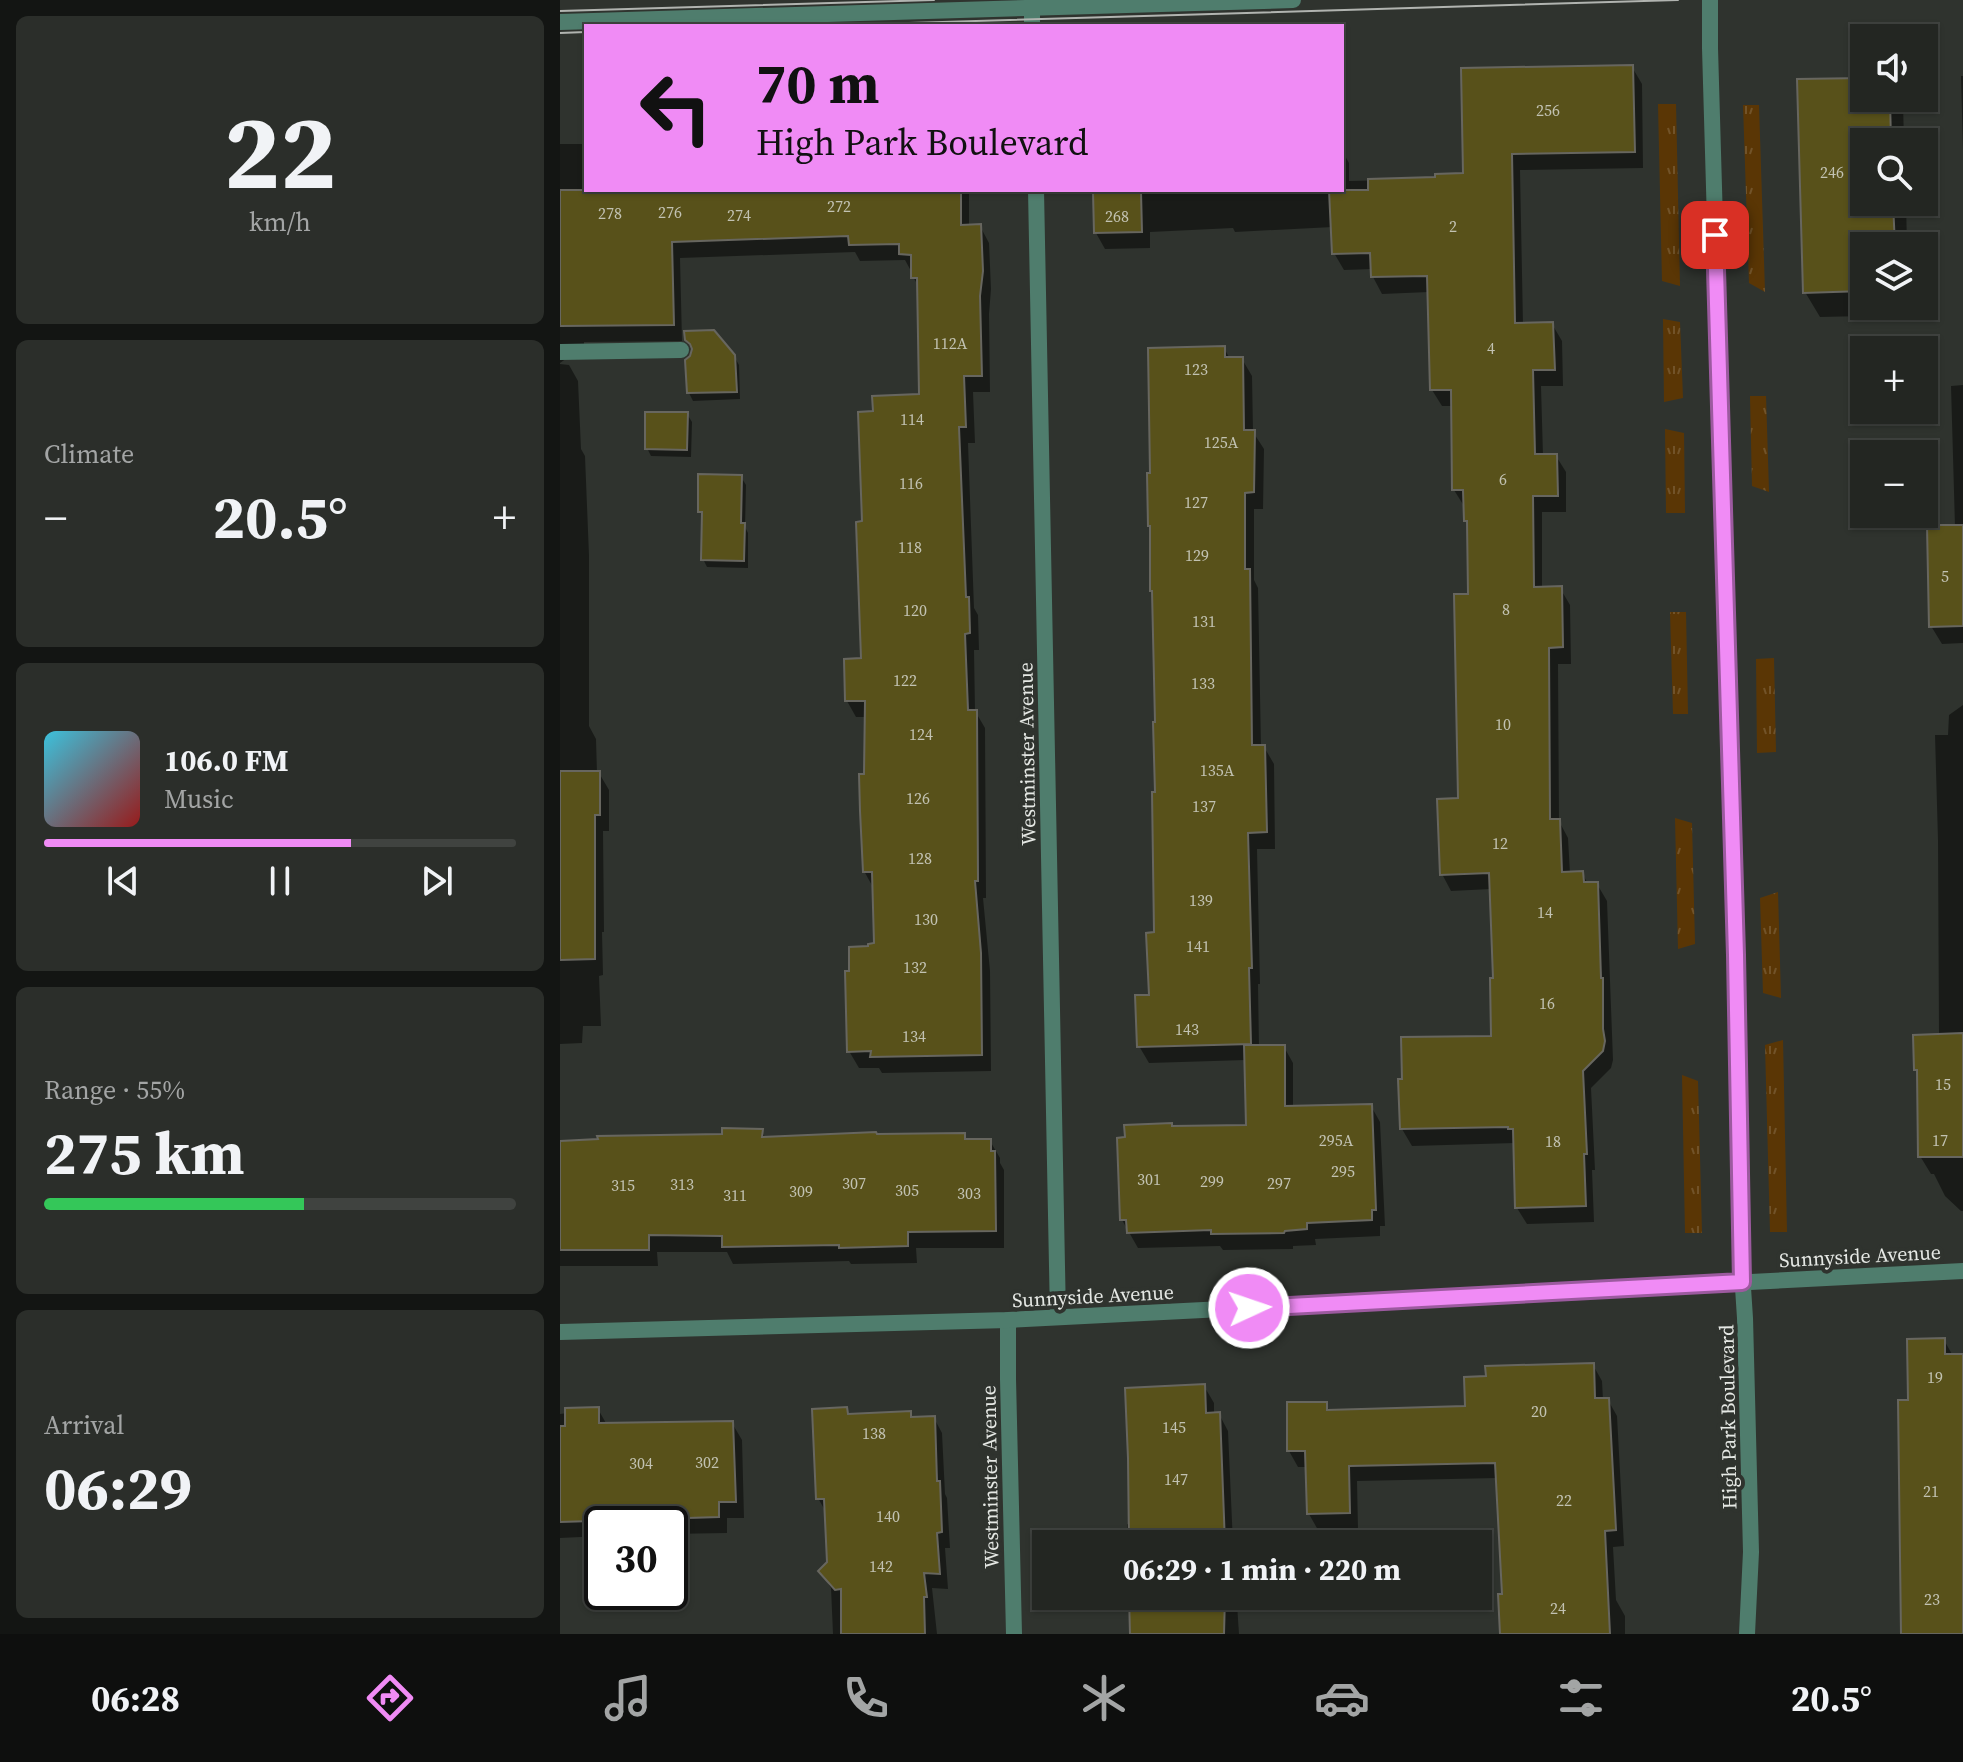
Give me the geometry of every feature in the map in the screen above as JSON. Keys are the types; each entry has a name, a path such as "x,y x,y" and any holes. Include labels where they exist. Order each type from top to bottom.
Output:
{"street":[{"path":"560,22 1032,4 1293,0"},
{"name":"High Park Boulevard","path":"1710,0 1739,1057 1740,1242 1751,1552 1747,1634"},
{"name":"Westminster Avenue","path":"1036,192 1058,1317"},
{"path":"560,352 681,350"},
{"name":"Sunnyside Avenue","path":"560,1332 1008,1320 1963,1271"},
{"name":"Westminster Avenue","path":"1008,1320 1014,1634"}],"green space":[{"path":"1658,104 1676,104 1680,286 1662,281"},
{"path":"1743,105 1759,105 1765,292 1749,283"},
{"path":"1663,319 1680,322 1683,398 1664,402"},
{"path":"1750,396 1766,396 1769,492 1752,486"},
{"path":"1665,429 1684,433 1685,513 1666,513"},
{"path":"1670,612 1686,612 1688,714 1673,714"},
{"path":"1774,658 1776,752 1757,753 1756,659"},
{"path":"1675,818 1692,823 1695,944 1678,949"},
{"path":"1778,892 1781,998 1763,993 1760,898"},
{"path":"1783,1040 1787,1232 1770,1232 1765,1045"},
{"path":"1682,1075 1698,1081 1702,1233 1685,1233"}],"building":[{"path":"1633,65 1635,152 1512,154 1515,323 1553,322 1555,370 1533,370 1535,454 1557,454 1558,496 1533,496 1534,587 1562,586 1563,647 1549,648 1550,819 1560,819 1562,872 1583,871 1584,882 1598,882 1605,1041 1603,1051 1583,1071 1586,1206 1515,1208 1513,1129 1400,1129 1398,1079 1402,1079 1401,1037 1491,1036 1490,978 1493,978 1489,873 1440,875 1437,799 1458,798 1454,594 1468,594 1467,521 1464,521 1463,490 1452,490 1451,390 1430,390 1427,276 1371,277 1370,253 1332,254 1329,192 1368,190 1368,179 1463,173 1461,68"},
{"path":"1850,78 1850,112 1890,112 1891,128 1850,128 1850,216 1894,216 1894,232 1850,232 1850,291 1803,293 1797,79"},
{"path":"560,190 961,192 961,225 981,224 982,376 964,376 966,427 959,427 966,597 969,597 970,633 965,634 968,710 977,710 978,881 975,881 981,953 982,1055 870,1057 871,1051 847,1052 845,971 849,971 849,947 874,943 872,872 863,872 860,811 859,774 864,774 865,701 845,701 844,659 861,658 856,522 862,521 858,412 873,411 872,396 919,394 917,278 911,278 911,255 899,254 899,244 849,245 848,236 672,242 674,325 560,326"},
{"path":"1093,192 1141,192 1142,232 1094,233"},
{"path":"714,330 735,355 737,392 687,393 685,360 692,349 685,340 684,331"},
{"path":"1225,346 1225,357 1243,357 1244,430 1255,430 1254,492 1245,493 1245,569 1250,569 1252,745 1265,745 1267,832 1248,833 1251,1044 1137,1047 1135,995 1149,995 1146,933 1154,932 1152,792 1155,792 1155,722 1147,473 1150,473 1148,348"},
{"path":"645,412 688,412 687,450 645,449"},
{"path":"698,474 742,475 744,561 701,560 702,512 698,512"},
{"path":"1963,525 1963,626 1929,627 1927,528"},
{"path":"560,771 600,771 600,815 595,815 595,959 560,960"},
{"path":"1963,1033 1963,1157 1918,1157 1917,1070 1914,1070 1913,1035"},
{"path":"1244,1045 1285,1045 1285,1106 1372,1104 1376,1210 1372,1210 1372,1220 1307,1223 1307,1229 1284,1233 1211,1234 1211,1230 1127,1233 1126,1220 1120,1220 1117,1138 1125,1137 1124,1125 1246,1125"},
{"path":"722,1128 763,1129 762,1137 876,1132 965,1133 965,1139 991,1139 991,1151 995,1151 996,1231 908,1232 908,1246 722,1247 722,1236 649,1235 649,1250 560,1250 560,1141 598,1139 597,1136 722,1134"},
{"path":"1945,1338 1945,1354 1963,1354 1963,1634 1901,1634 1898,1400 1908,1400 1907,1339"},
{"path":"1594,1363 1595,1398 1609,1398 1616,1530 1605,1531 1610,1634 1500,1634 1498,1594 1502,1594 1495,1463 1349,1466 1350,1513 1307,1514 1305,1451 1287,1451 1287,1402 1327,1402 1327,1410 1465,1406 1464,1377 1486,1376 1485,1366"},
{"path":"1205,1384 1206,1413 1220,1412 1224,1530 1129,1530 1125,1388"},
{"path":"599,1407 599,1423 733,1421 736,1502 719,1502 719,1517 688,1518 688,1506 584,1506 584,1521 560,1522 560,1426 565,1426 565,1408"},
{"path":"847,1407 848,1414 911,1411 911,1417 935,1416 942,1532 937,1533 940,1574 924,1573 927,1597 924,1597 925,1634 841,1634 841,1589 835,1590 818,1571 827,1562 824,1499 816,1499 812,1409"},
{"path":"1129,1610 1225,1610 1224,1634 1130,1634"}],"tram line":[{"path":"560,11 934,0"},
{"path":"875,24 1678,0"},
{"path":"560,33 584,32"}],"route":[{"path":"1249,1308 1742,1282 1739,1057 1715,235"}]}
